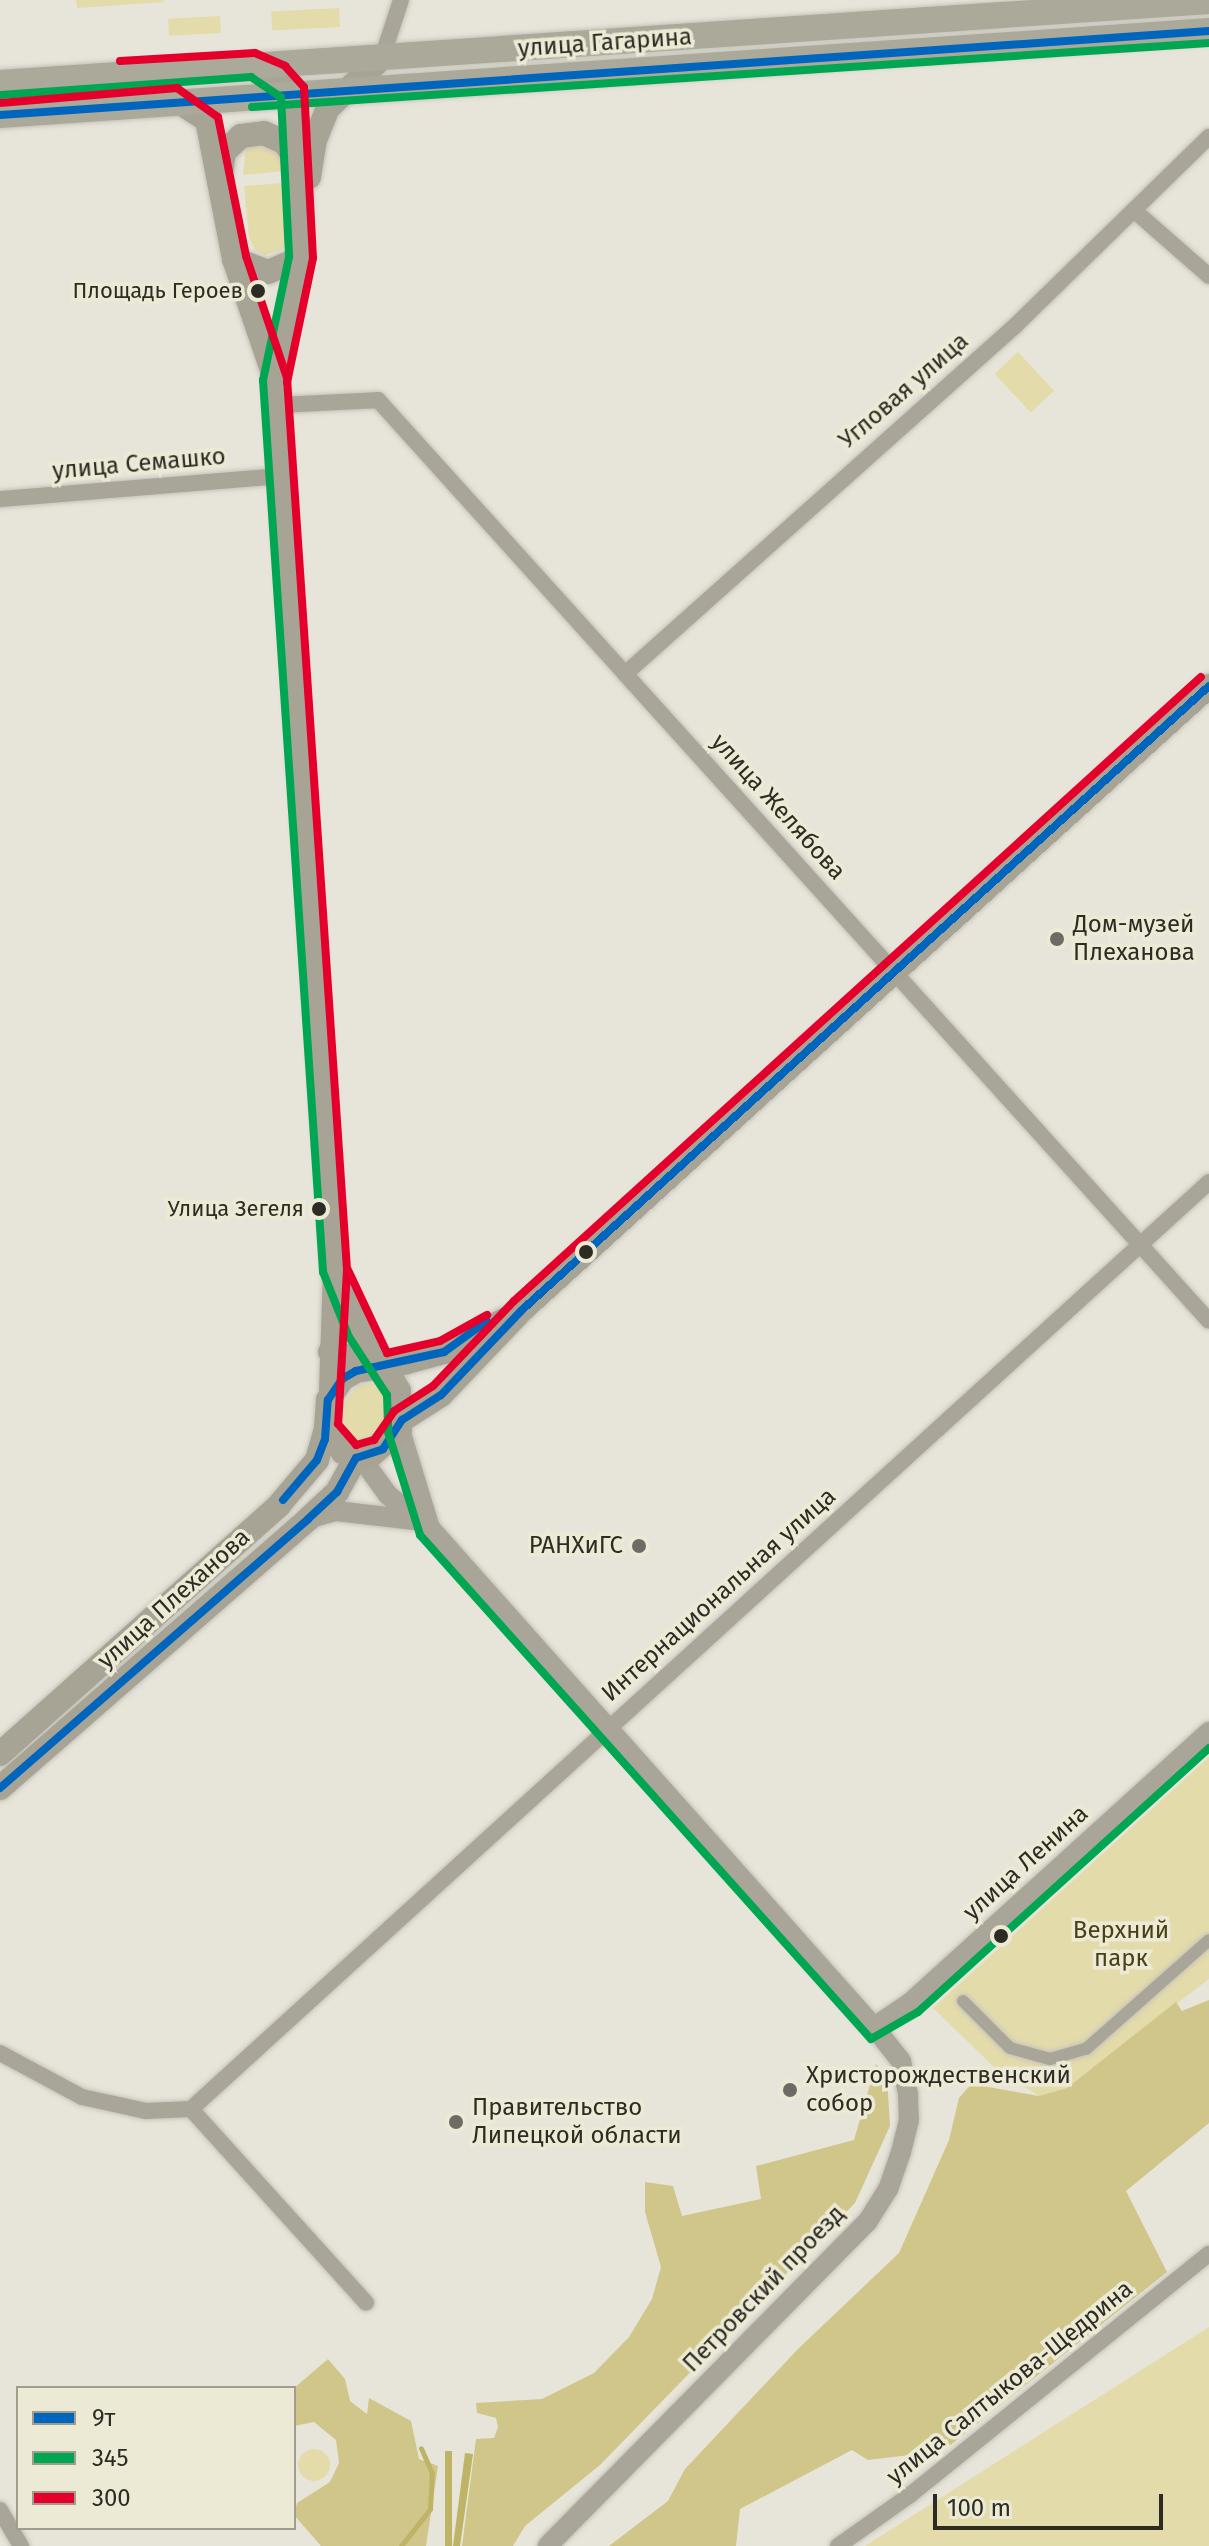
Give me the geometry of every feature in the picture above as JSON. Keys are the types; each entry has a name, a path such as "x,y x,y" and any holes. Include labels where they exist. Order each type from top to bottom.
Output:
{"main road":[{"name":"улица Гагарина","path":"0,83 1209,1"},
{"name":"улица Гагарина","path":"0,115 176,100 1209,31"},
{"path":"275,379 301,258 303,219 315,140 328,108 343,89 382,58"},
{"path":"253,65 278,76 293,92 303,219"},
{"path":"176,100 207,120 221,175 234,259 275,379 335,1271 331,1393 326,1428 337,1446 359,1459 376,1455 401,1425 441,1395 522,1310 1209,686"},
{"path":"221,175 224,152 241,136 264,133 285,143 298,163"},
{"path":"234,259 268,272 301,258"},
{"path":"335,1271 380,1367"},
{"path":"331,1393 349,1374 444,1352 522,1310"},
{"path":"330,1352 362,1357 380,1367 396,1383 401,1425"},
{"name":"улица Плеханова","path":"0,1754 279,1505 317,1460 326,1428"},
{"name":"улица Плеханова","path":"0,1788 308,1519 337,1492 359,1459"}],"street":[{"path":"382,58 401,0"},
{"name":"Угловая улица","path":"625,674 1136,212 1209,137"},
{"path":"1136,212 1209,276"},
{"name":"улица Желябова","path":"277,405 378,400 1209,1321"},
{"name":"улица Семашко","path":"0,499 282,476"},
{"name":"Интернациональная улица","path":"191,2109 1209,1182"},
{"path":"401,1425 422,1524"},
{"path":"359,1459 422,1524 874,2027"},
{"path":"308,1519 336,1511 422,1524"},
{"name":"улица Ленина","path":"874,2027 910,2003 1209,1732"},
{"path":"963,2001 1010,2048 1050,2059 1086,2049 1209,1940"},
{"name":"Петровский проезд","path":"548,2546 867,2222 888,2189 909,2120 901,2061 874,2027"},
{"path":"0,2053 82,2097 146,2111 191,2109 366,2303"},
{"name":"улица Салтыкова-Щедрина","path":"838,2546 910,2495 1209,2254"},
{"path":"0,2510 21,2546"}],"green space":[{"path":"76,0 163,0 164,2 77,8"},
{"path":"339,8 340,27 272,31 271,12"},
{"path":"220,16 221,33 169,36 168,19"},
{"path":"266,139 282,157 283,171 243,175 246,146"},
{"path":"284,183 288,235 283,249 265,255 255,250 249,237 244,186"},
{"path":"1018,352 1054,391 1031,413 995,374"},
{"path":"378,1383 390,1402 389,1422 371,1442 355,1444 344,1434 341,1407 358,1385"},
{"name":"Верхний парк","path":"1209,1757 1209,1979 1067,2088 1039,2096 996,2069 933,2008"},
{"path":"1209,2327 1209,2546 865,2546"},
{"path":"314,2449 325,2454 330,2465 325,2476 314,2481 303,2476 298,2465 303,2454"}],"shaded area":[{"path":"1209,2000 1209,2123 1126,2191 1167,2272 943,2451 868,2460 852,2450 740,2509 736,2546 609,2546 668,2501 685,2469 797,2350 899,2253 949,2140 959,2098 971,2084 1039,2096 1067,2088 1176,2002 1182,2011"},
{"path":"876,2064 887,2077 890,2126 855,2203 600,2465 525,2526 513,2546 462,2546 476,2439 494,2438 498,2427 496,2418 477,2413 476,2403 542,2399 594,2373 629,2337 652,2299 661,2267 645,2212 645,2182 673,2186 682,2216 761,2199 756,2166 854,2140"},
{"path":"328,2359 345,2379 350,2401 367,2414 369,2398 411,2421 419,2459 438,2466 426,2546 321,2546 296,2517 297,2503 330,2482 339,2463 336,2440 314,2422 296,2426 296,2386"},
{"path":"445,2451 452,2451 452,2546 445,2546"},
{"path":"465,2453 473,2454 460,2546 453,2546"}],"waterway":[{"path":"401,2546 430,2509 432,2473 421,2448"}],"transit line":[{"name":"9т","path":"0,115 1209,31"},
{"name":"345","path":"252,107 1209,43"},
{"name":"300","path":"120,61 255,53 285,66 304,87 313,258 287,382"},
{"name":"345","path":"1,95 251,77 281,97 289,257 263,380 323,1272 349,1337 387,1395 388,1432 420,1535 871,2039 918,2012 1209,1748"},
{"name":"300","path":"0,103 177,88 218,117 246,256 287,378 347,1270 338,1424 356,1445 374,1440 394,1411 433,1386 514,1301 1201,677"},
{"name":"9т","path":"0,1788 308,1519 337,1492 356,1458 383,1449 402,1420 441,1395 522,1310 1209,686"},
{"name":"300","path":"348,1270 387,1353 440,1341 487,1315"},
{"name":"9т","path":"283,1500 317,1460 325,1439 328,1400 342,1379 356,1371 444,1352 487,1321"}],"place":[{"name":"Площадь Героев","path":"258,291"},
{"name":"Дом-музей Плеханова","path":"1057,939"},
{"name":"Улица Зегеля","path":"319,1209"},
{"name":"РАНХиГС","path":"639,1546"},
{"name":"Христорождественский собор","path":"790,2090"},
{"name":"Правительство Липецкой области","path":"456,2122"}]}
